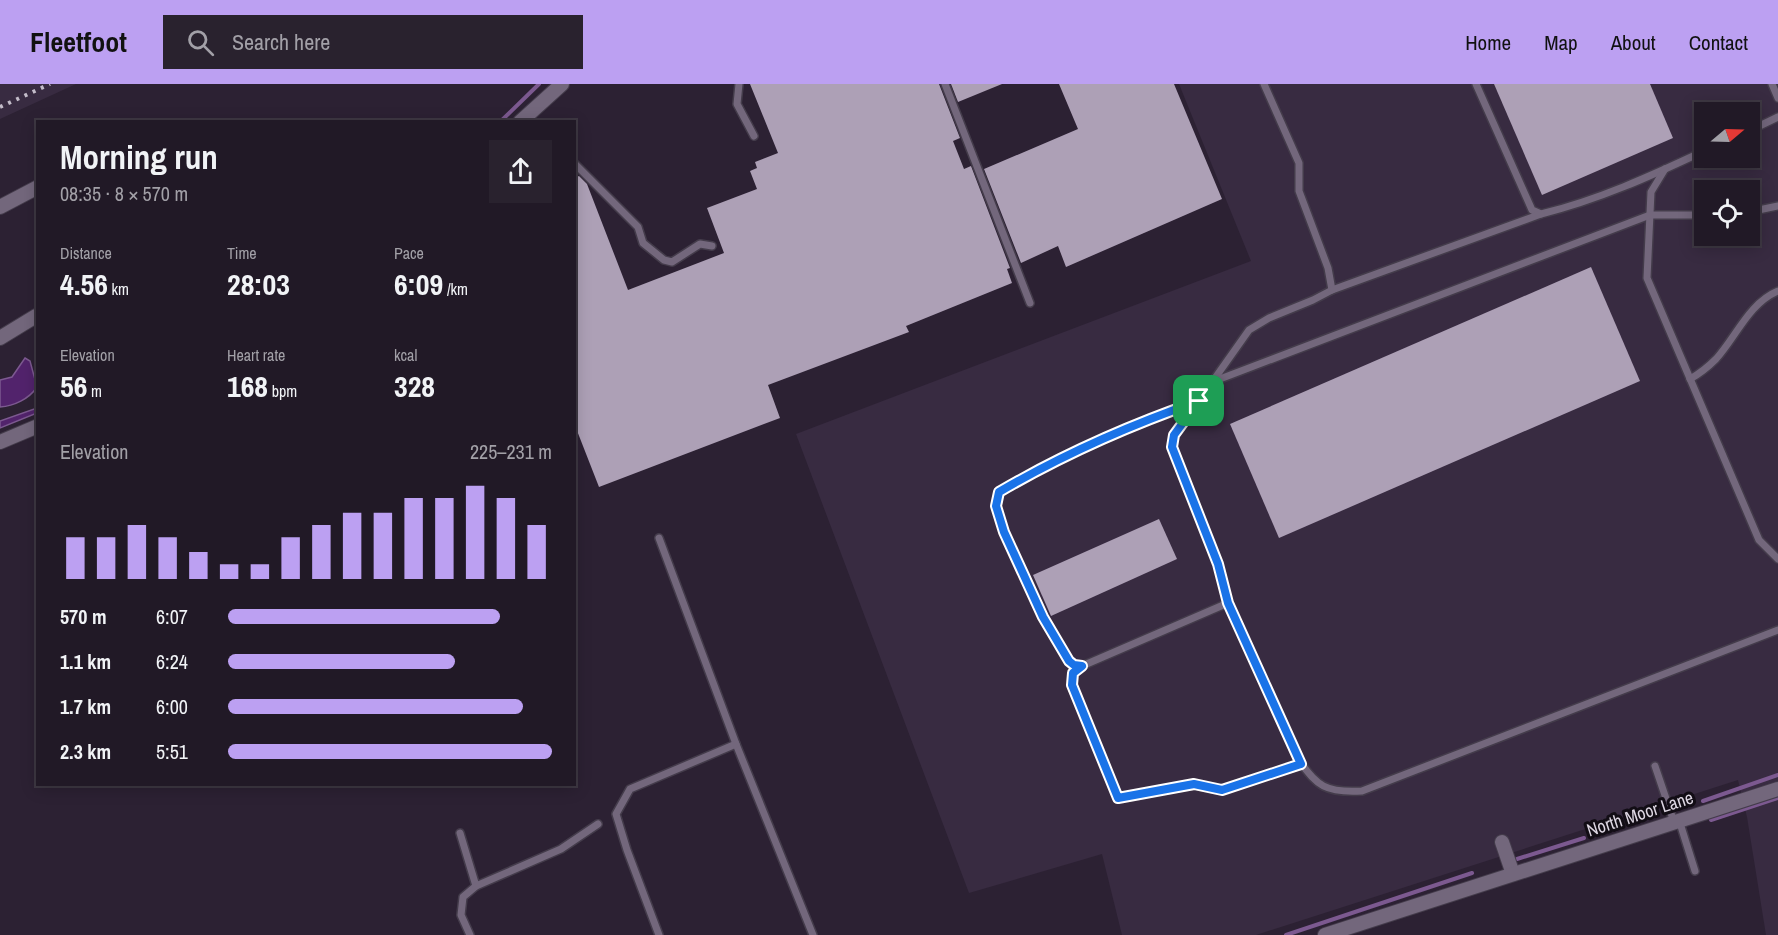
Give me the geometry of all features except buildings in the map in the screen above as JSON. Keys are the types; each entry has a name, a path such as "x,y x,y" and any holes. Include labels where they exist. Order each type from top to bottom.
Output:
{"street":[{"path":"527,119 562,84"},
{"path":"0,207 36,188"},
{"path":"0,338 36,318"},
{"path":"0,442 36,427"},
{"name":"North Moor Lane","path":"1325,935 1778,789"},
{"path":"1502,842 1513,874"}],"lane":[{"path":"739,84 736,104 754,136"},
{"path":"945,84 1030,303"},
{"path":"1264,84 1299,163 1299,191 1328,268 1332,290"},
{"path":"1476,84 1532,210 1540,214"},
{"path":"1772,84 1778,98"},
{"path":"1760,126 1778,117"},
{"path":"1694,156 1634,184 1567,208 1540,214 1332,290 1269,318 1249,330 1174,435 1172,447 1218,564 1228,603 1301,764 1308,774 1324,787 1341,792 1362,791 1778,630"},
{"path":"576,165 638,227 643,243 663,260 672,262 700,244 712,246"},
{"path":"1665,169 1651,192 1647,278 1759,540 1778,559"},
{"path":"1760,210 1778,206"},
{"path":"1212,382 1650,215 1694,215"},
{"path":"1690,379 1701,373 1716,359 1766,296 1778,291"},
{"path":"1082,666 1074,665 1069,661 1043,617 1004,532 996,506 999,492 1085,448 1157,416 1199,401"},
{"path":"659,538 736,744 813,935"},
{"path":"1228,603 1082,666 1073,673 1072,685 1118,798 1194,784 1222,790 1301,764"},
{"path":"659,935 616,814 630,789 736,744"},
{"path":"1655,766 1695,871"},
{"path":"470,935 461,915 463,897 476,886 561,849 598,824"},
{"path":"460,833 476,886"}],"shaded area":[{"path":"0,84 76,84 0,119"},
{"path":"1179,84 1778,84 1778,935 1766,935 1747,817 1738,780 1256,935 1122,935 1102,854 969,893 796,434 1251,261"},
{"path":"25,358 30,361 36,388 21,401 0,407 0,380 12,377"},
{"path":"36,408 36,413 0,428 0,421"}],"waterway":[{"path":"502,120 539,84"},
{"path":"1703,801 1778,775"},
{"path":"1711,820 1778,798"},
{"path":"1517,859 1584,838"},
{"path":"1286,935 1472,873"}],"railway":[{"path":"0,107 50,84"}],"route":[{"path":"1199,401 1174,435 1172,447 1218,564 1228,603 1301,764 1222,790 1194,784 1118,798 1072,685 1073,673 1082,666 1074,665 1069,661 1043,617 1004,532 996,506 999,492 1025,477 1157,416 1199,401"}]}
